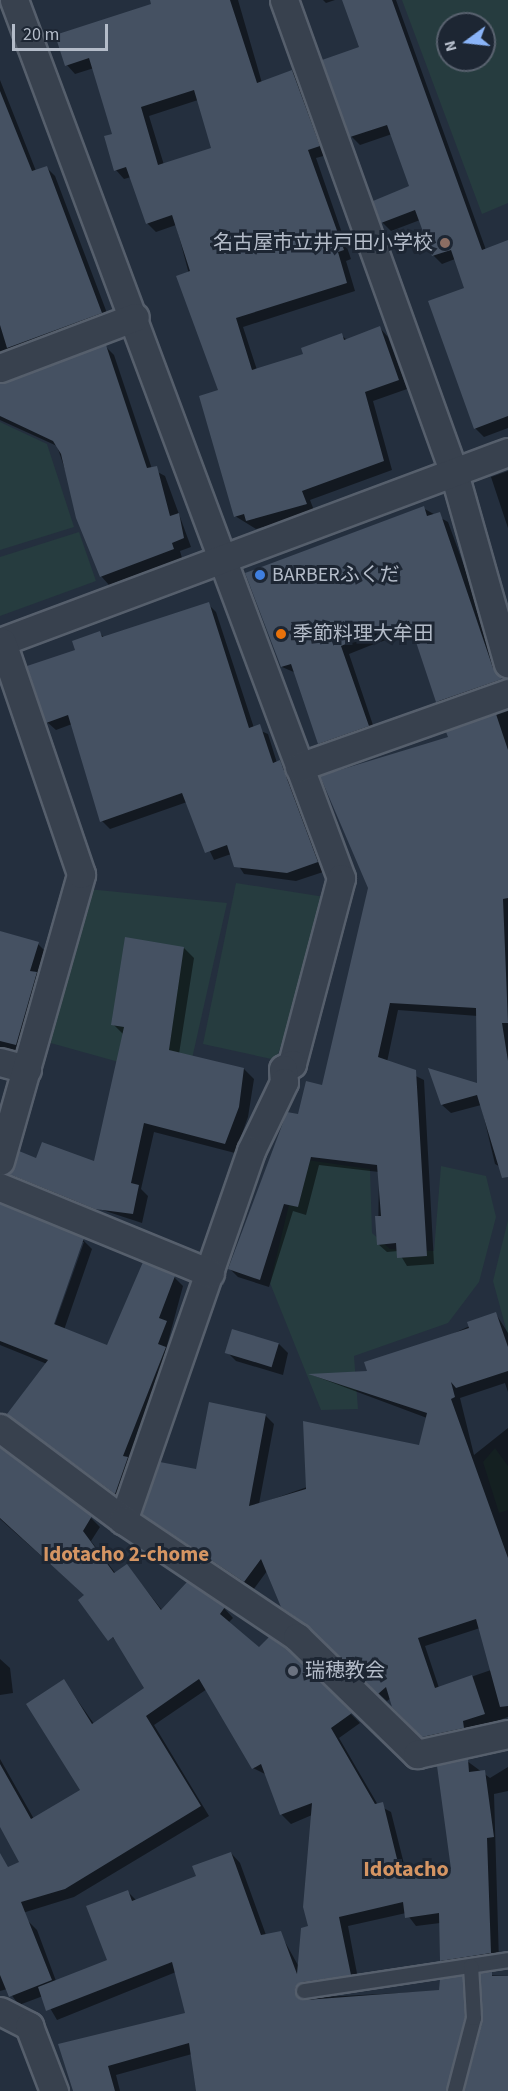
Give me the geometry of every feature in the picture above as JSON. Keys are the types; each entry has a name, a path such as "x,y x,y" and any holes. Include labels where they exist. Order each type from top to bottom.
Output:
{"street":[{"path":"14,0 135,317 219,561 341,878 338,904 292,1064 284,1069 284,1082 251,1151 123,1520"},
{"path":"284,0 453,473 508,664"},
{"path":"0,368 135,317"},
{"path":"0,1161 81,874 1,642 508,452"},
{"path":"299,767 508,693"},
{"path":"0,1062 27,1069"},
{"path":"0,1186 210,1273"},
{"path":"0,1428 123,1520 297,1637 417,1754 508,1734"},
{"path":"0,2011 29,2026 54,2091"}],"lane":[{"path":"304,1991 508,1960"},
{"path":"455,2091 474,2018 471,1966"}],"green space":[{"path":"402,0 508,0 508,203 482,214"},
{"path":"0,422 47,444 74,527 0,550"},
{"path":"79,532 96,581 0,616 0,557"},
{"path":"236,883 331,898 276,1060 203,1044"},
{"path":"88,889 227,903 187,1081 47,1042"},
{"path":"300,1159 370,1169 372,1233 390,1249 434,1251 441,1166 486,1176 496,1217 479,1282 448,1323 354,1356 358,1409 321,1410 270,1283"},
{"path":"508,1220 508,1336 493,1281"},
{"path":"495,1448 508,1466 508,1510 499,1513 483,1462"}],"building":[{"path":"150,0 230,0 257,83 292,70 320,146 308,150 344,250 338,252 347,283 236,318 252,370 303,354 301,348 342,333 344,340 380,326 399,380 365,392 384,461 302,491 307,504 246,521 244,514 234,517 199,396 218,390 176,276 190,271 172,215 146,224 126,167 114,171 104,136 112,134 89,58 65,66 55,35 151,4","holes":["194,90 211,148 158,165 141,107"]},
{"path":"342,0 392,0 482,250 508,240 508,416 474,429 428,301 464,288 451,250 432,256 415,210 381,223 373,201 409,186 387,125 350,137 322,60 359,47"},
{"path":"0,91 32,171 47,166 102,313 7,348 0,325"},
{"path":"106,345 147,468 157,466 170,516 179,513 184,538 172,543 174,549 100,577 76,518 61,454 53,441 0,416 0,383"},
{"path":"424,506 427,516 440,512 493,668 502,679 436,702 409,621 360,638 341,646 369,726 318,744 291,664 281,667 245,573"},
{"path":"209,602 249,728 260,724 273,763 280,760 318,862 287,873 234,867 227,845 205,853 182,793 100,822 68,715 46,723 27,666 75,650 72,641 100,631 102,637"},
{"path":"496,714 508,750 508,898 503,899 508,1023 502,1023 508,1061 508,1177 502,1178 477,1095 441,1105 428,1068 477,1083 476,1008 390,1003 378,1057 416,1070 427,1256 397,1258 396,1243 377,1245 375,1216 381,1216 377,1165 311,1157 298,1207 284,1204 260,1280 228,1269 287,1112 298,1114 306,1081 322,1085 368,888 320,776 448,737 446,732"},
{"path":"0,931 39,942 30,971 37,972 16,1045 0,1041"},
{"path":"125,937 184,947 169,1050 244,1068 239,1107 225,1144 144,1123 131,1183 139,1185 133,1214 95,1209 9,1174 19,1151 36,1158 42,1142 94,1161 124,1027 111,1025"},
{"path":"0,1204 84,1238 54,1324 107,1345 143,1262 175,1276 159,1318 167,1321 158,1344 166,1347 123,1456 128,1457 115,1494 7,1414 48,1360 0,1341"},
{"path":"496,1312 508,1347 508,1371 456,1388 451,1382 455,1397 451,1399 508,1558 508,1706 500,1707 476,1619 418,1638 435,1688 472,1675 485,1714 463,1721 464,1728 422,1737 392,1707 386,1687 378,1694 308,1626 281,1607 261,1559 244,1582 142,1514 160,1462 196,1469 209,1402 266,1414 249,1506 306,1489 303,1421 419,1445 427,1413 308,1374 367,1371 364,1362 469,1328 467,1322"},
{"path":"232,1329 279,1343 272,1367 225,1353"},
{"path":"0,1448 92,1516 83,1531 114,1573 127,1564 161,1610 187,1582 225,1607 220,1614 259,1647 269,1637 287,1649 352,1713 331,1728 375,1804 383,1802 401,1875 451,1869 437,1766 468,1759 469,1772 485,1770 494,1837 487,1838 491,1953 440,1961 439,1913 405,1918 403,1902 339,1917 351,1975 303,1982 295,1988 305,2000 439,1990 440,1979 463,1976 465,2017 446,2091 196,2091 189,2043 108,2066 115,2091 73,2091 58,2044 185,2013 172,1962 46,2011 38,1987 107,1960 86,1906 128,1890 132,1901 196,1876 192,1866 231,1852 261,1935 281,1931 297,1974 301,1928 308,1926 303,1907 312,1803 280,1815 261,1764 252,1769 199,1679 146,1716 201,1806 65,1889 21,1902 52,1980 9,1997 0,1975 0,1853 8,1867 19,1862 0,1827 0,1764 31,1819 80,1790 26,1704 64,1679 92,1724 144,1688 113,1637 108,1641 78,1600 84,1595 0,1518"},
{"path":"492,1972 492,1976 508,1976 508,2091 464,2091 483,2020 480,1973"}],"place":[{"name":"名古屋市立井戸田小学校","path":"445,243"},
{"name":"BARBERふくだ","path":"260,575"},
{"name":"季節料理大牟田","path":"281,634"},
{"name":"瑞穂教会","path":"293,1671"}],"district":[{"name":"Idotacho 2-chome","path":"126,1554"},
{"name":"Idotacho","path":"406,1870"}]}
